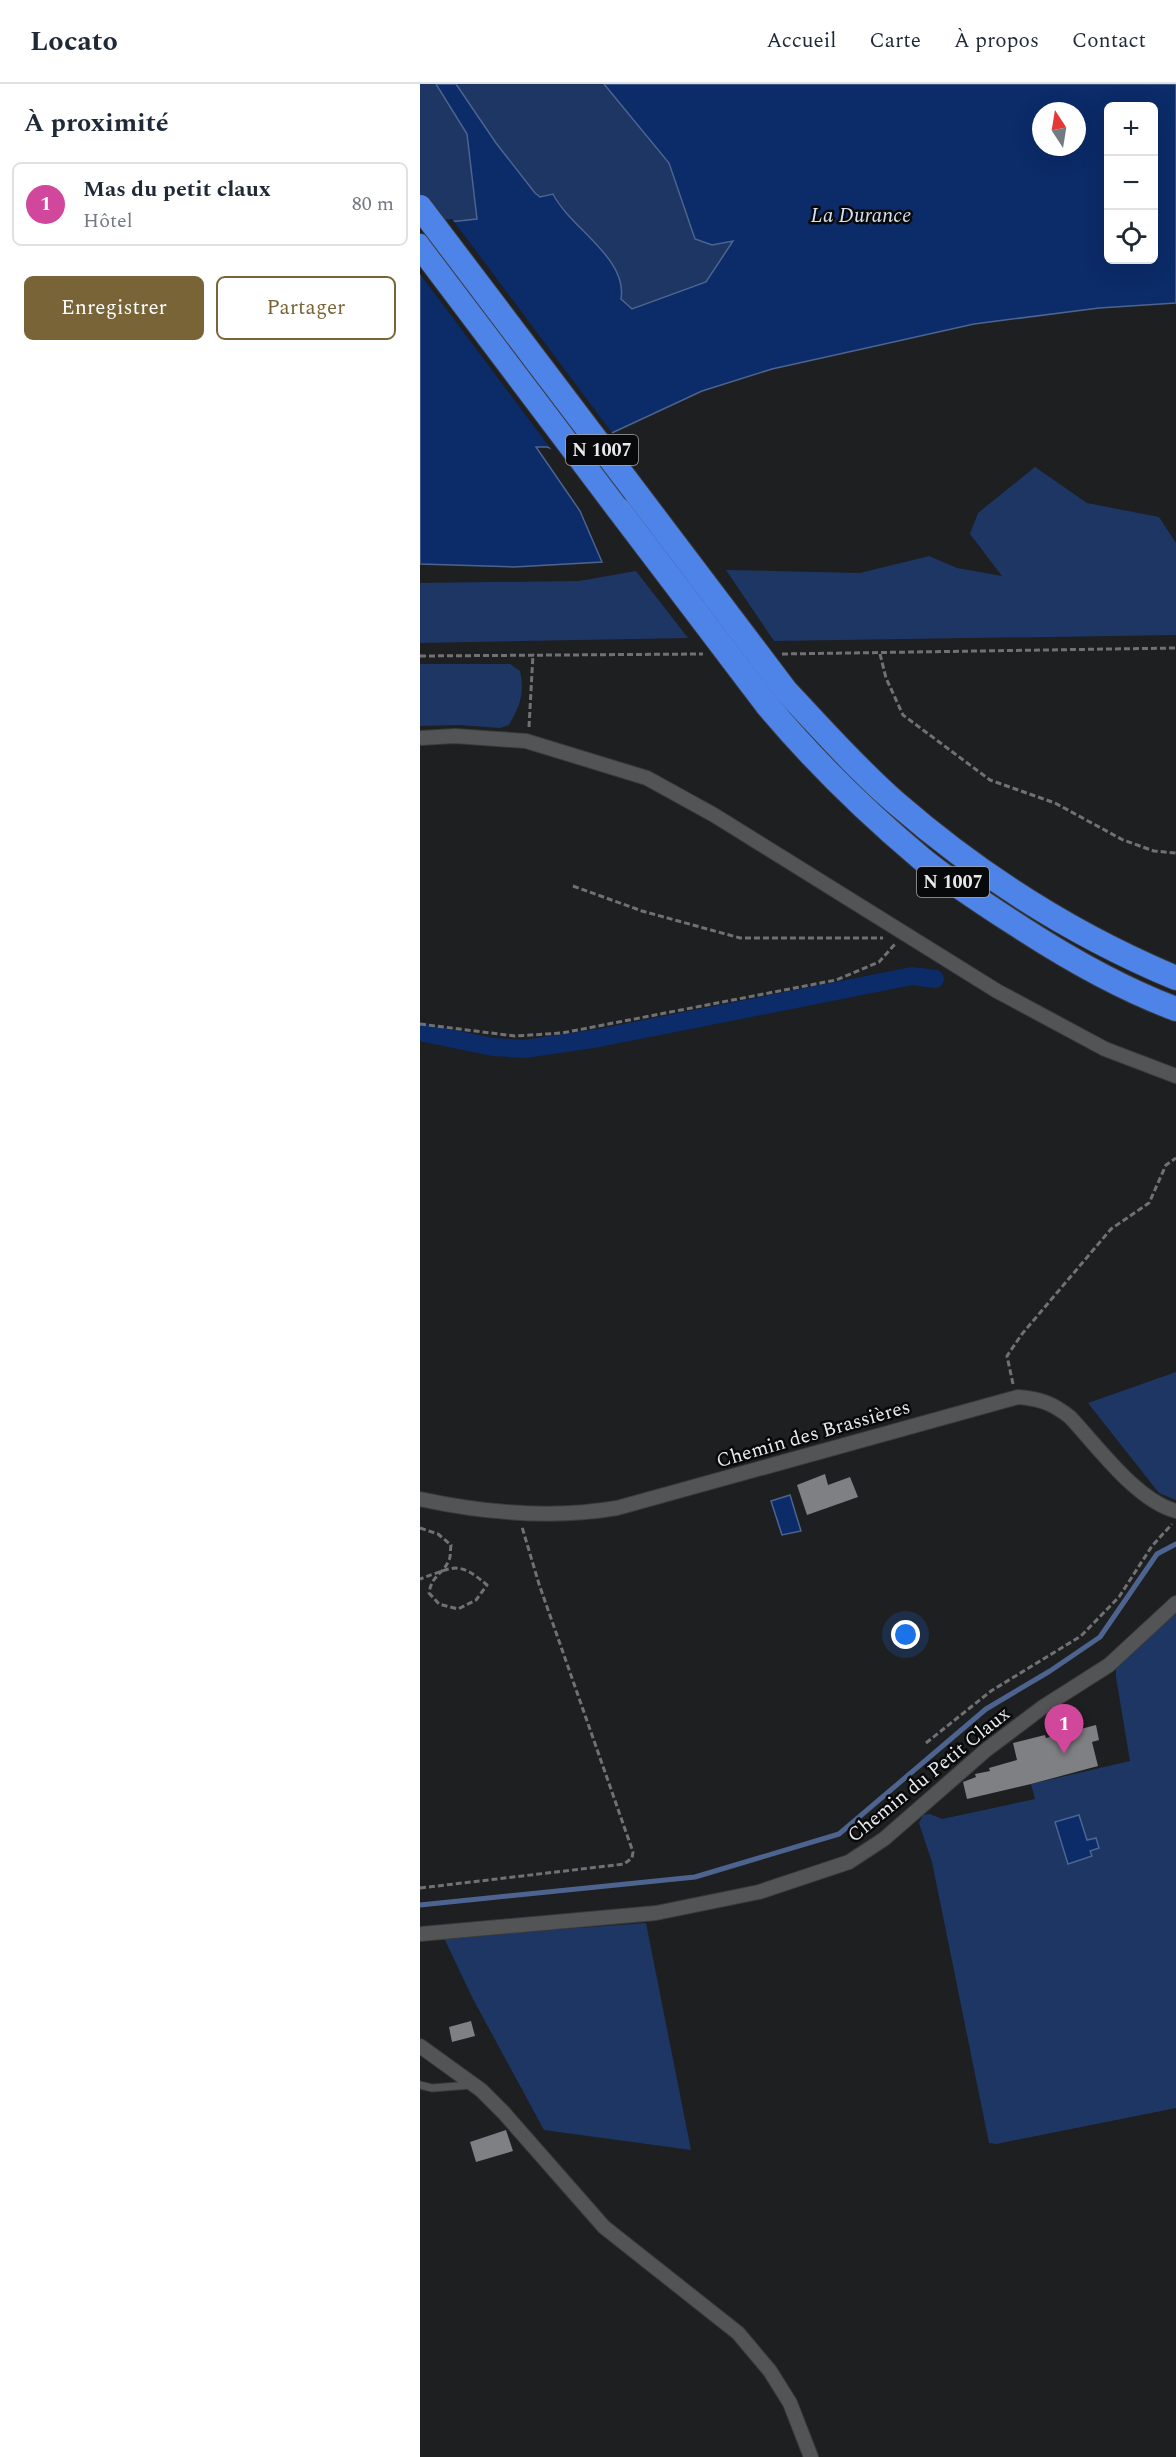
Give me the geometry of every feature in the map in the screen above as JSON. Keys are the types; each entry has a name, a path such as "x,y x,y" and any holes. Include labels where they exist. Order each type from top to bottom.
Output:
{"highway":[{"name":"N 1007","path":"420,207 776,698 802,746 844,790 922,860 963,890 1087,969 1176,1009"},
{"name":"N 1007","path":"420,246 776,698 941,841 1038,909 1094,941 1176,978"}],"street":[{"path":"420,738 455,736 526,741 647,778 714,815 997,991 1105,1049 1176,1076"},
{"name":"Chemin des Brassières","path":"420,1499 519,1514 584,1514 617,1508 1018,1397 1039,1398 1058,1407 1145,1496 1167,1509 1176,1511"},
{"name":"Chemin du Petit Claux","path":"420,1934 656,1913 759,1892 849,1862 884,1839 986,1750 1043,1707 1109,1665 1176,1603"},
{"path":"420,2046 473,2084 504,2113 604,2227 708,2309 750,2346 790,2403 811,2457"}],"lane":[{"path":"420,2085 432,2088 473,2084"}],"path":[{"path":"1176,648 880,654 886,678 903,715 990,780 1055,804 1123,840 1154,851 1176,853"},
{"path":"420,656 533,654 529,728 526,741"},
{"path":"573,886 642,912 740,938 878,940 902,933"},
{"path":"420,1024 515,1036 562,1033 836,980 879,962 902,933"},
{"path":"1018,1397 1010,1376 1007,1356 1022,1334 1111,1228 1149,1203 1166,1165 1176,1158"},
{"path":"420,1888 624,1864 632,1858 633,1852 539,1584 519,1514"},
{"path":"926,1743 991,1691 1081,1636 1119,1597 1152,1546 1176,1520"},
{"path":"420,1528 438,1534 451,1545 450,1559 439,1572 431,1581 429,1593 439,1604 458,1609 476,1600 487,1585 469,1570 453,1568 439,1572 420,1579"}],"shaded area":[{"path":"420,84 436,84 467,134 477,220 420,225"},
{"path":"456,84 604,84 669,163 695,239 734,241 706,282 632,309 621,299 621,284 616,270 607,257 572,219 554,194 540,197 535,193 496,143"},
{"path":"1035,467 1087,503 1159,517 1176,543 1176,635 774,641 726,570 860,573 929,556 957,568 1002,576 970,534 978,513"},
{"path":"636,571 688,638 420,643 420,583 579,581"},
{"path":"420,664 510,664 520,671 522,693 509,725 500,728 459,725 420,726"},
{"path":"1176,1372 1176,1500 1159,1493 1088,1403"},
{"path":"1176,1608 1176,2108 996,2144 989,2143 932,1862 919,1823 923,1815 930,1814 942,1819 1035,1799 1031,1784 1130,1761 1116,1667"},
{"path":"646,1923 691,2150 544,2130 473,1999 444,1938"}],"water":[{"name":"La Durance","path":"436,84 456,84 496,143 535,193 540,197 553,194 561,207 596,244 616,270 621,284 621,299 632,309 706,282 733,241 712,245 695,239 669,163 604,84 1176,84 1176,303 1099,308 974,324 772,369 702,391 586,445 561,452 547,447 536,447 580,511 602,562 514,567 420,564 420,225 477,219 467,134"},
{"path":"790,1495 801,1531 782,1535 771,1501"},
{"path":"1079,1815 1087,1840 1096,1838 1099,1848 1090,1851 1092,1856 1068,1864 1055,1822"}],"pier":[{"path":"452,219 613,434 586,448 561,455 554,453 420,274 420,222"}],"building":[{"path":"825,1474 828,1485 850,1477 858,1497 807,1515 797,1485"},
{"path":"1096,1725 1099,1740 1092,1742 1098,1766 967,1799 963,1782 976,1777 975,1774 990,1771 989,1768 1017,1760 1013,1743 1045,1735 1046,1738"},
{"path":"471,2021 475,2036 452,2042 449,2027"},
{"path":"506,2130 513,2151 476,2162 470,2142"}],"waterway":[{"path":"420,1032 493,1047 525,1049 599,1038 912,976 935,979"},
{"path":"420,1905 695,1877 839,1834 986,1709 1050,1671 1100,1637 1157,1554 1176,1544"}],"place":[{"name":"Mas du petit claux","path":"1064,1754"}]}
